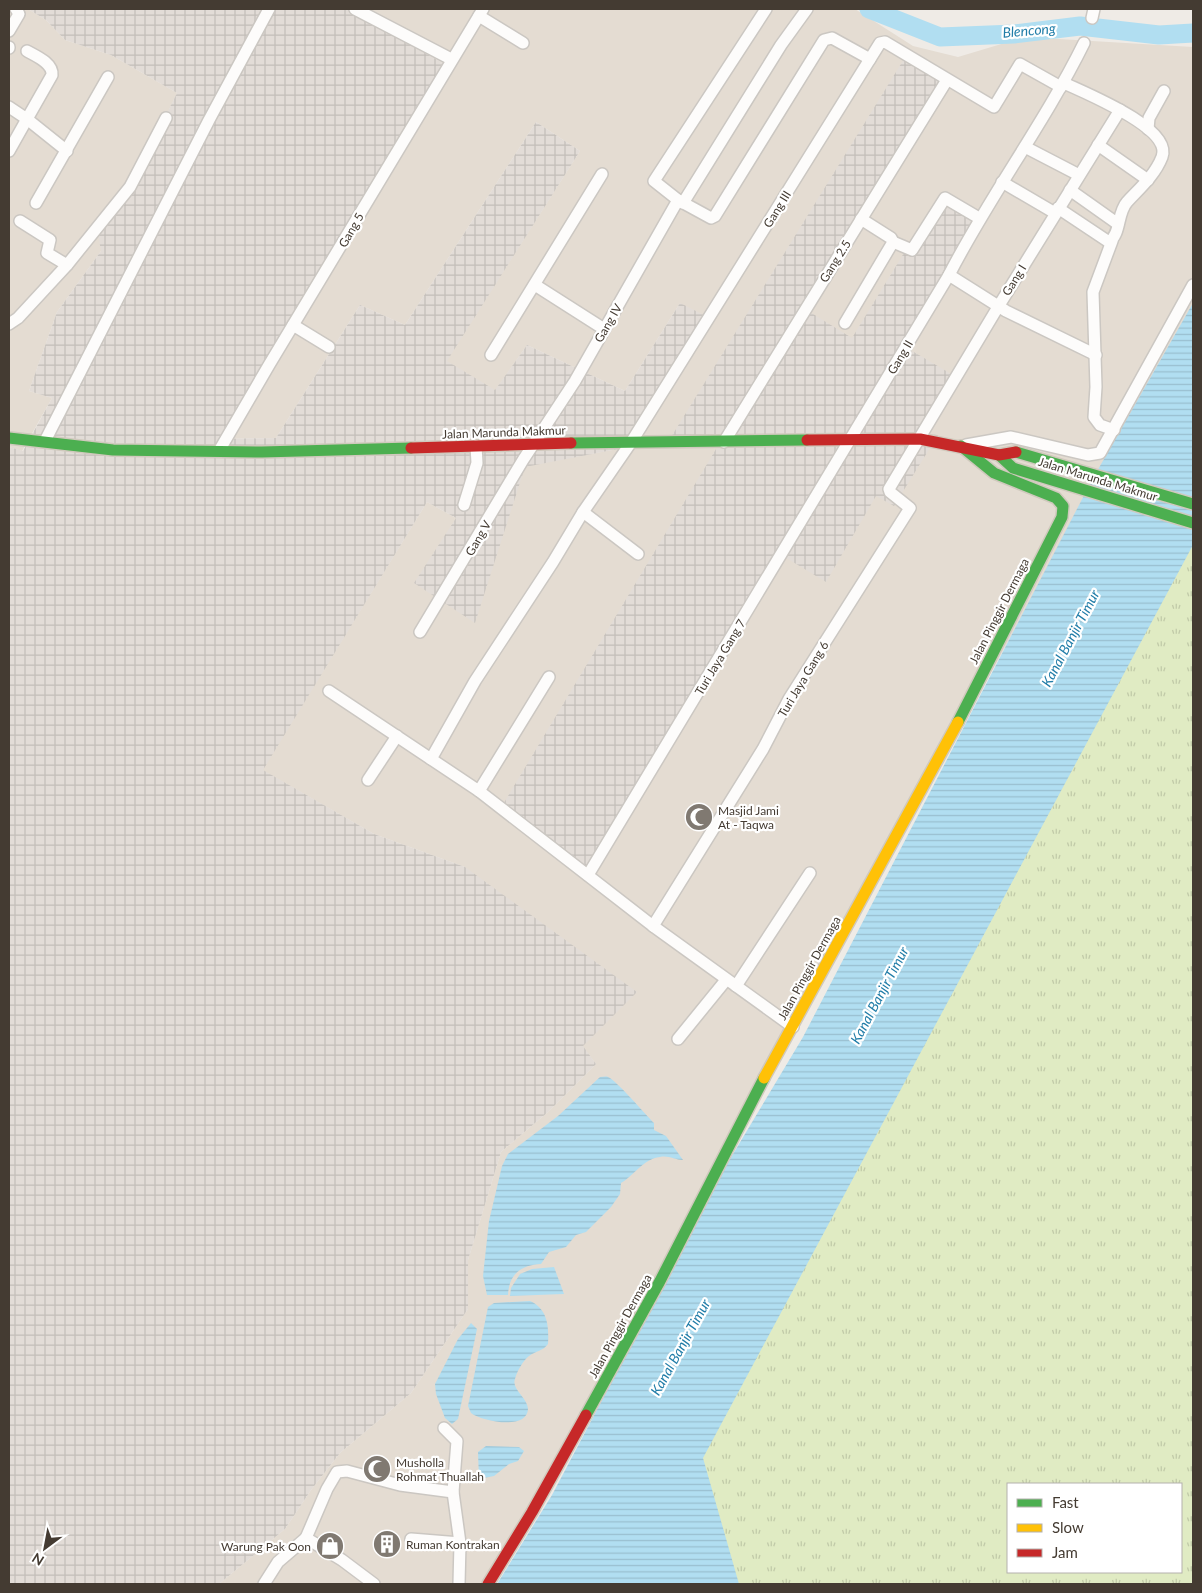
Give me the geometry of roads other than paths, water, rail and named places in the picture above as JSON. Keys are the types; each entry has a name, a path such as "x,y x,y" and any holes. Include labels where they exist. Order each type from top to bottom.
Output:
{"main road":[{"name":"Jalan Marunda Makmur","path":"9,438 113,450 219,452 397,450 632,441 724,442 920,439 999,455 1017,452 1081,469 1193,504"},
{"name":"Jalan Pinggir Dermaga","path":"488,1584 513,1545 664,1273 762,1081 971,698 1062,517 1063,506 1056,498 994,473 961,446"},
{"name":"Jalan Marunda Makmur","path":"999,455 1013,468 1193,523"}],"street":[{"path":"9,31 19,14 16,9"},
{"path":"44,441 208,120 269,9"},
{"path":"355,9 451,59"},
{"path":"766,9 654,181 680,201 711,218 715,216 825,39 832,38 870,59"},
{"name":"Gang IV","path":"534,444 575,381 680,201 781,44 806,9"},
{"path":"481,13 523,43"},
{"name":"Gang 5","path":"219,452 451,59 481,13"},
{"name":"Gang III","path":"431,760 475,681 553,562 582,512 632,441 882,41 947,80"},
{"name":"Gang II","path":"850,439 949,275 979,218 1063,85 1084,44"},
{"path":"9,151 52,75 52,70 48,64 27,51"},
{"path":"947,80 994,107 1020,64 1120,110 1158,136 1163,149 1163,156 1148,180 1124,206 1094,292 1096,355 1094,417 1100,425 1114,430"},
{"path":"36,204 67,151 84,116 108,77"},
{"name":"Gang 2.5","path":"724,442 947,80"},
{"path":"1148,129 1150,118 1164,91"},
{"path":"9,106 67,151"},
{"name":"Gang I","path":"920,439 998,307 1120,110"},
{"path":"9,324 18,318 67,265 130,187 166,118"},
{"path":"1098,145 1148,180"},
{"path":"1025,147 1079,175"},
{"path":"491,355 602,174"},
{"path":"1002,182 1057,211 1105,241 1112,241"},
{"path":"1070,190 1118,224"},
{"path":"861,219 890,238 892,242 912,250 945,198 979,218"},
{"path":"20,221 50,240 47,253 67,265"},
{"path":"845,323 892,242"},
{"path":"949,275 998,307 1096,355"},
{"path":"535,285 604,329"},
{"path":"961,446 1011,437 1094,455 1100,453 1193,286"},
{"path":"294,326 329,346"},
{"name":"Turi Jaya Gang 7","path":"588,875 850,439"},
{"name":"Turi Jaya Gang 6","path":"653,926 763,749 790,699 910,508 889,490 920,439"},
{"name":"Gang V","path":"420,632 534,444"},
{"path":"464,505 477,462 476,446"},
{"path":"582,512 638,554"},
{"path":"479,791 549,677"},
{"path":"329,691 479,791 653,926 793,1027"},
{"path":"368,780 397,736"},
{"path":"678,1039 731,983 810,873"},
{"path":"444,1428 457,1441 453,1492 460,1543 462,1583"},
{"path":"264,1584 278,1562 306,1538 327,1489 338,1472 347,1471 400,1485 453,1492"},
{"path":"306,1538 342,1560 374,1584"},
{"path":"411,1539 460,1543"}],"water":[{"name":"Kanal Banjir Timur","path":"1193,303 1193,545 703,1458 739,1584 497,1584 552,1495 724,1169 803,1037 1092,480"},
{"path":"600,1077 612,1079 624,1090 654,1123 654,1130 666,1136 683,1160 663,1157 654,1158 644,1164 621,1183 620,1194 611,1207 586,1232 576,1235 566,1247 549,1252 541,1264 528,1266 517,1272 511,1281 508,1295 487,1295 483,1276 489,1221 502,1166 508,1154 558,1116"},
{"path":"554,1267 564,1294 510,1296 511,1288 520,1274 532,1269"},
{"path":"530,1301 536,1304 544,1314 547,1325 548,1344 542,1350 529,1356 515,1379 515,1386 527,1405 526,1416 520,1420 503,1422 476,1416 471,1413 468,1406 488,1307 494,1303"},
{"path":"471,1323 477,1329 458,1419 452,1424 445,1418 436,1394 435,1384 458,1339"},
{"path":"486,1446 519,1447 524,1451 518,1461 509,1464 494,1476 479,1479 478,1452"}],"waterway":[{"name":"Blencong","path":"869,9 940,37 1014,34 1080,26 1159,35 1193,33"}],"place":[{"name":"Masjid Jami At - Taqwa","path":"699,817"},
{"name":"Musholla Rohmat Thuallah","path":"377,1469"},
{"name":"Ruman Kontrakan","path":"387,1544"},
{"name":"Warung Pak Oon","path":"330,1546"}]}
